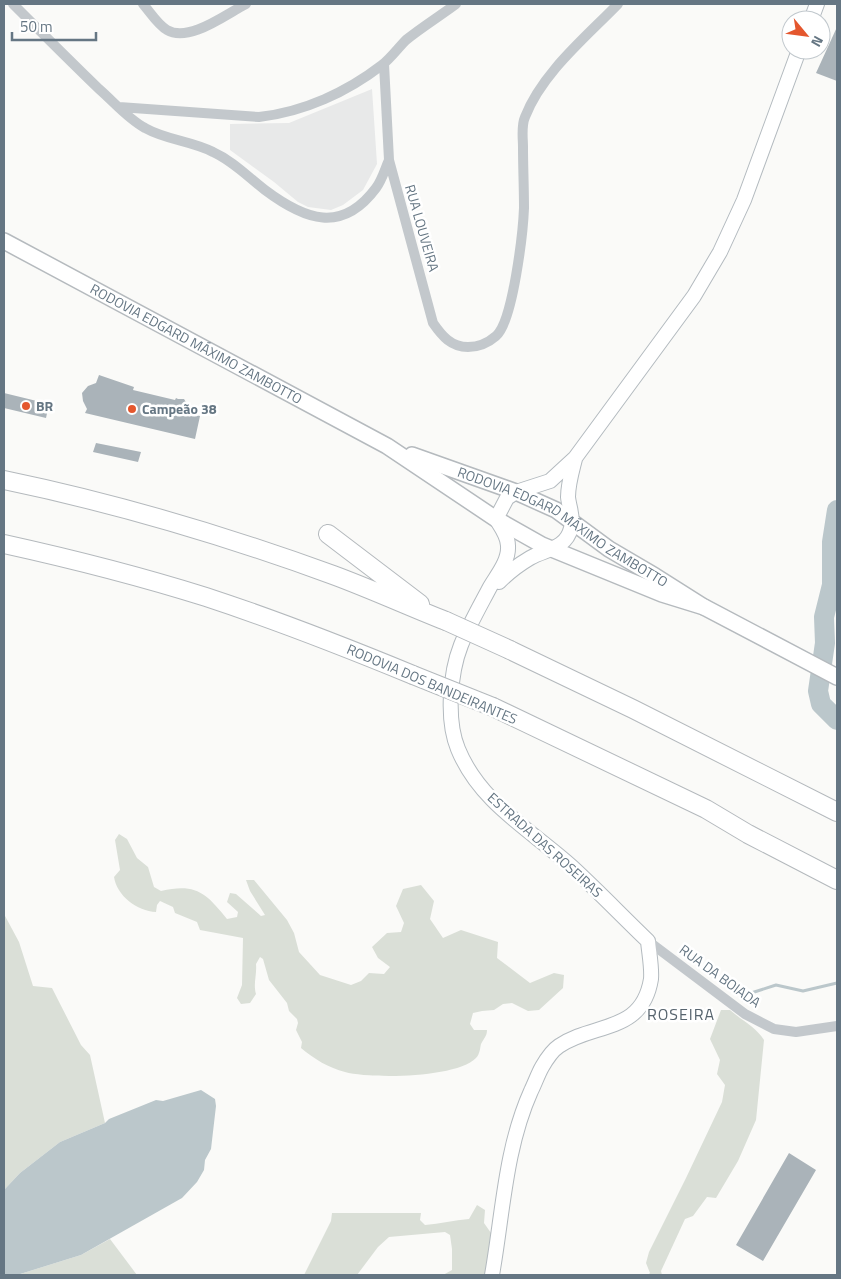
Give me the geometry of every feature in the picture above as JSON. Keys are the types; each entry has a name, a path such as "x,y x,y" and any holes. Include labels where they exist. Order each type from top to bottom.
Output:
{"highway":[{"path":"4,480 203,531 335,576 443,620 510,650 633,708 837,812"},
{"path":"328,534 443,620"},
{"name":"RODOVIA DOS BANDEIRANTES","path":"4,544 117,571 207,598 307,632 493,707 706,809 748,834 837,880"}],"main road":[{"name":"RODOVIA EDGARD MÁXIMO ZAMBOTTO","path":"4,241 388,446 496,519 554,550 662,594 704,607"},
{"name":"RODOVIA EDGARD MÁXIMO ZAMBOTTO","path":"388,446 516,492 556,510 609,549 704,607 837,677"}],"street":[{"path":"12,4 119,107 145,128 213,152 233,164 266,191 309,216 323,219 340,216 361,204 377,187 390,160"},
{"path":"143,4 167,30 179,34 192,32 207,26 246,4"},
{"path":"119,107 259,117 275,115 332,96 358,82 384,64 406,41 456,4"},
{"name":"RUA LOUVEIRA","path":"384,64 390,160 433,323 448,341 460,347 477,347 497,336 510,304 522,234 524,119 550,74 618,4"},
{"path":"496,519 507,498 516,492 550,481 575,458 694,296 720,252 756,169 795,60"},
{"path":"554,550 567,538 572,521 568,497 575,458"},
{"name":"ESTRADA DAS ROSEIRAS","path":"496,519 506,535 508,552 461,645 452,680 452,720 457,747 467,767 483,790 504,812 571,866 648,941"},
{"name":"ESTRADA DAS ROSEIRAS","path":"485,596 513,568 532,557 554,550"},
{"path":"492,1275 512,1142 524,1107 542,1067 557,1047 576,1037 608,1027 631,1016 642,1003 651,978 648,941"},
{"name":"RUA DA BOIADA","path":"648,941 745,1014 774,1029 796,1032 837,1026"}],"shaded area":[{"path":"372,89 377,164 363,190 343,205 331,210 308,207 298,202 230,150 230,124 289,123"},
{"path":"119,834 127,839 137,858 148,867 154,887 161,891 183,888 199,892 213,903 227,919 237,917 238,912 227,902 230,893 236,894 261,916 265,915 250,891 246,880 254,880 287,920 294,933 299,952 320,975 351,985 361,981 369,973 384,974 390,967 378,958 372,947 387,933 401,932 404,923 396,906 403,889 421,885 434,901 430,919 443,938 461,930 498,942 497,958 530,983 554,973 564,975 563,988 539,1010 528,1011 512,1003 503,1004 494,1010 473,1013 470,1024 474,1030 487,1030 487,1032 476,1058 466,1065 433,1073 393,1076 357,1074 333,1068 322,1063 301,1048 302,1042 296,1030 297,1019 289,1011 287,1003 269,980 263,959 260,957 256,964 256,994 250,1003 241,1004 237,998 242,985 243,938 200,930 197,922 175,913 173,907 160,901 156,912 142,909 124,896 119,890 114,877 120,870 115,840"},
{"path":"4,914 19,942 33,986 52,988 81,1045 90,1055 105,1123 60,1142 20,1173 4,1190"},
{"path":"721,1010 730,1010 753,1027 764,1040 756,1120 738,1161 716,1198 707,1197 693,1216 685,1219 661,1271 662,1275 648,1275 650,1273 646,1263 649,1252 722,1102 725,1085 717,1074 720,1060 710,1039"},
{"path":"201,1090 215,1099 216,1106 211,1149 205,1160 204,1170 197,1182 182,1198 81,1255 17,1275 4,1275 4,1190 20,1173 60,1142 105,1123 109,1119 156,1100 163,1101"},
{"path":"477,1205 485,1210 484,1223 491,1233 493,1243 487,1275 443,1275 452,1270 450,1235 445,1232 389,1237 378,1247 357,1275 304,1275 331,1221 332,1213 421,1213 420,1220 425,1225 469,1219"},
{"path":"110,1239 137,1275 17,1275 81,1255"}],"building":[{"path":"837,27 837,81 816,73 822,60 831,60 831,40"},
{"name":"Campeão 38","path":"99,375 134,387 133,390 175,400 176,398 184,399 194,415 200,416 195,439 85,413 87,409 82,393 88,386 96,383"},
{"name":"BR","path":"4,393 49,404 46,418 4,408"},
{"path":"96,443 141,452 138,462 93,452"},
{"path":"789,1153 816,1170 763,1261 736,1245"}],"waterway":[{"path":"837,510 832,542 832,585 824,617 825,643 818,691 821,704 837,720"},
{"path":"743,1000 748,994 776,985 803,991 837,983"}],"place":[{"name":"BR","path":"26,406"},
{"name":"Campeão 38","path":"132,409"}],"district":[{"name":"ROSEIRA","path":"681,1014"}]}
